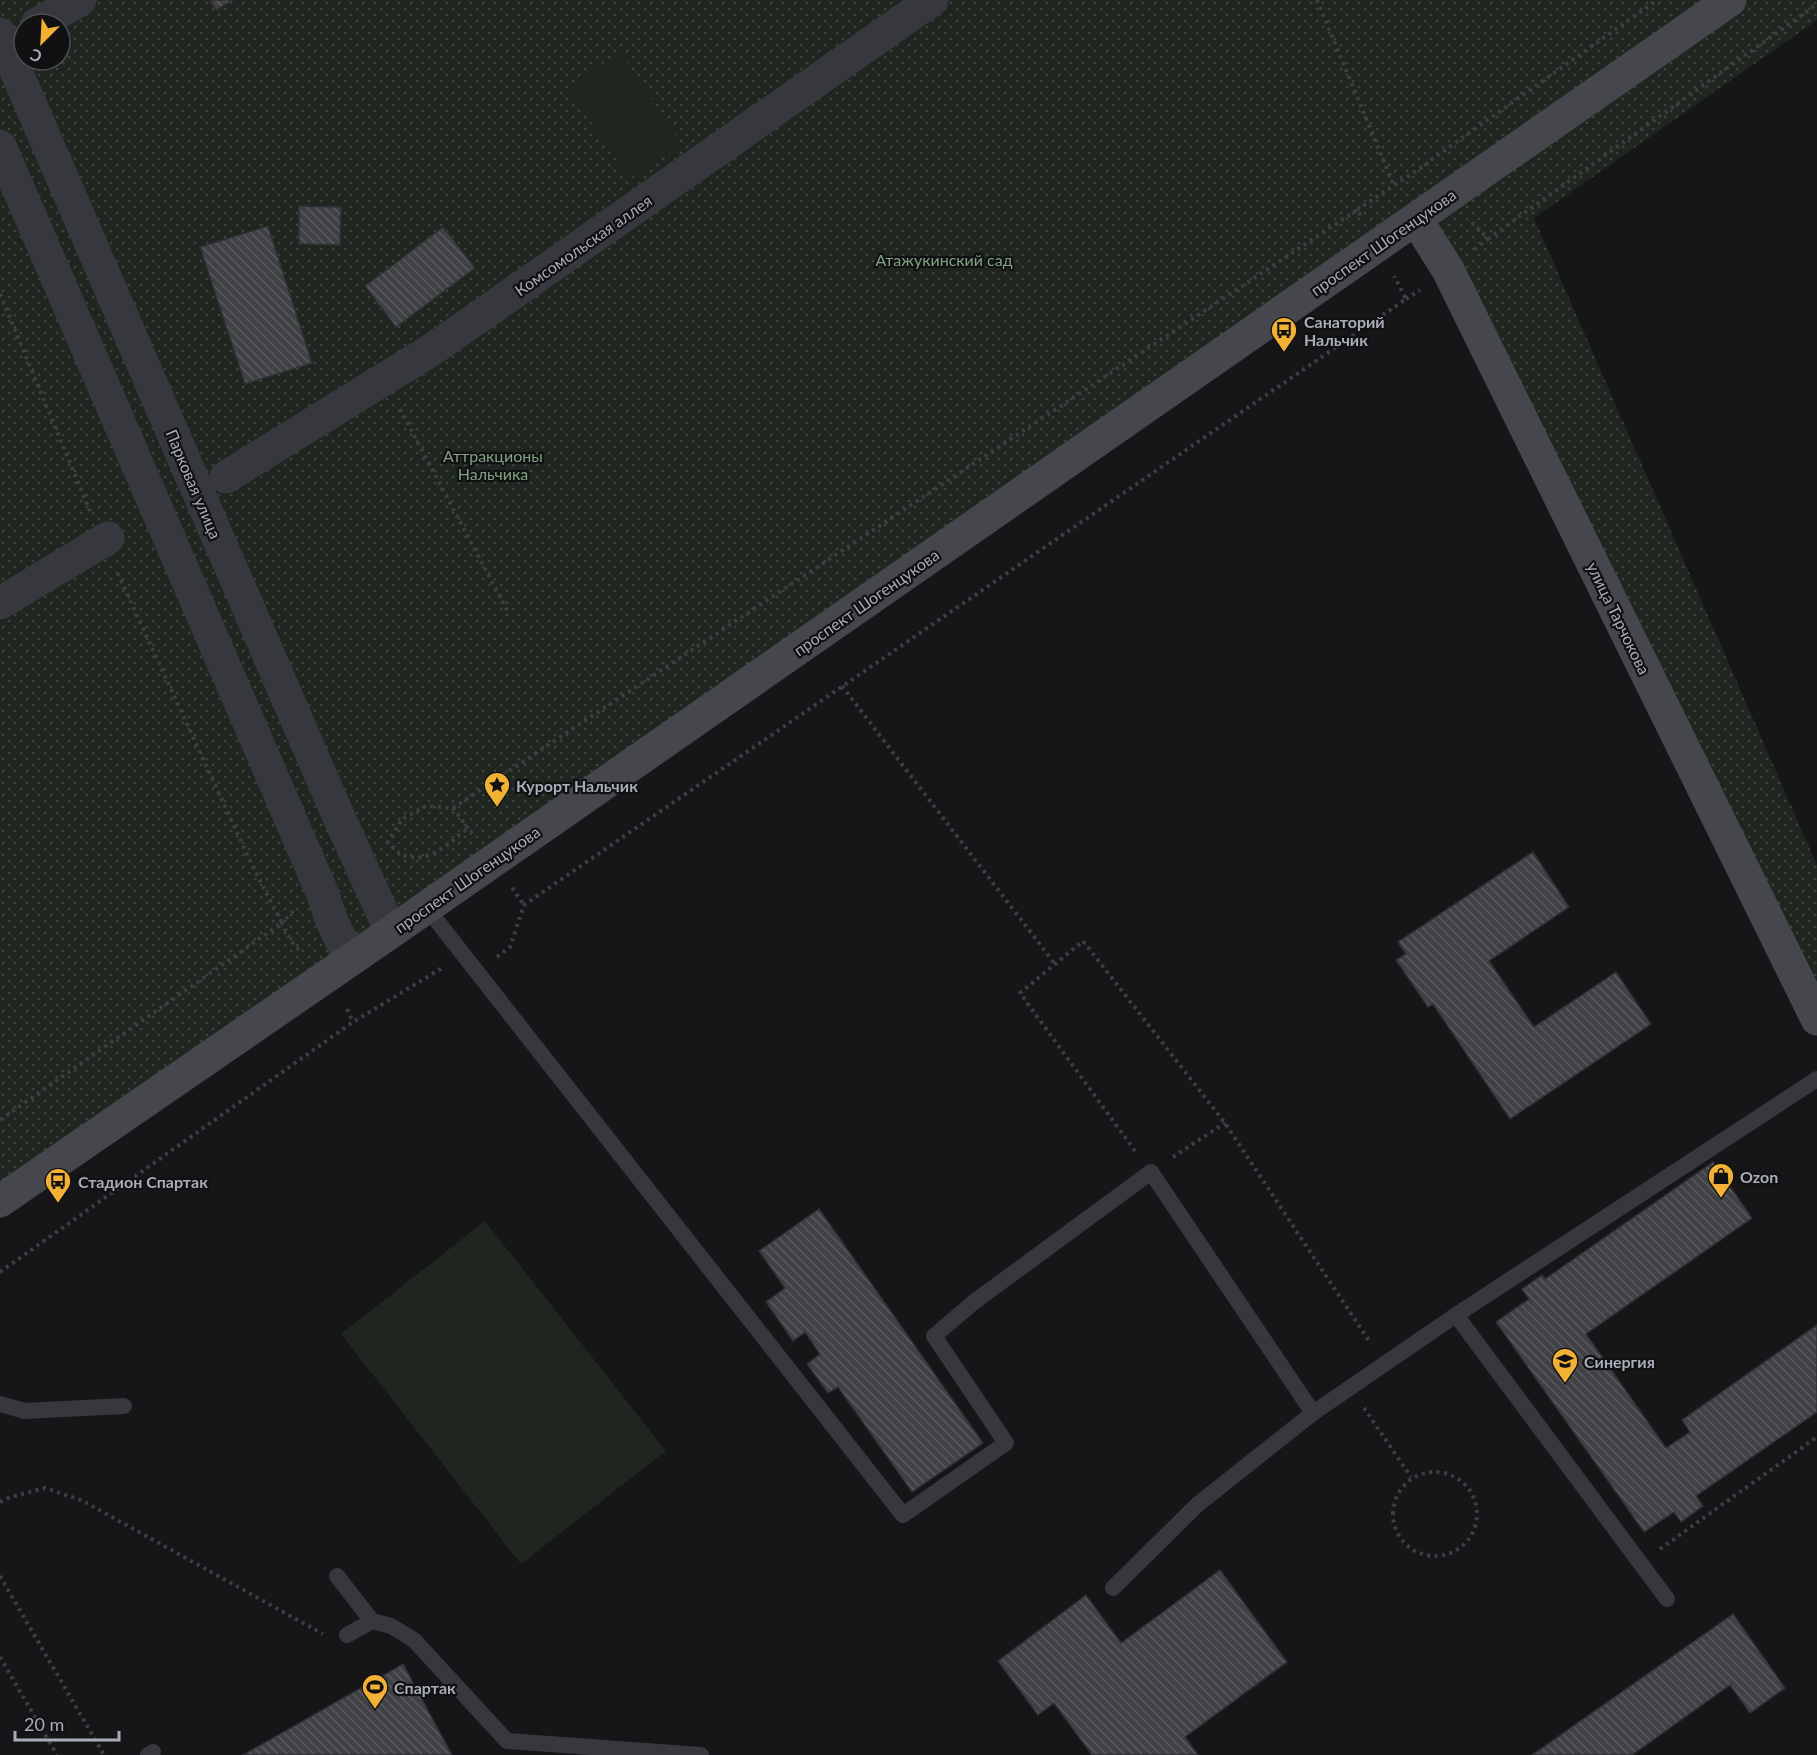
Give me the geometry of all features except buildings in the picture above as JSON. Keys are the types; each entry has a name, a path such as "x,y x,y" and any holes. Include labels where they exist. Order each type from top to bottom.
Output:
{"street":[{"path":"59,12 80,0"},
{"name":"Комсомольская аллея","path":"226,477 433,349 932,0"},
{"name":"проспект Шогенцукова","path":"0,1201 391,932 1730,0"},
{"name":"Парковая улица","path":"0,34 309,750 391,932"},
{"path":"0,146 350,959"},
{"name":"улица Тарчокова","path":"1416,219 1448,270 1817,1019"},
{"path":"0,603 105,540"}],"lane":[{"path":"426,907 903,1515 1006,1443 934,1336 974,1302 1151,1172 1313,1413"},
{"path":"1113,1588 1197,1505 1313,1413 1456,1315 1817,1079"},
{"path":"1456,1315 1666,1599"},
{"path":"0,1404 25,1411 124,1406"},
{"path":"337,1576 372,1620 392,1626 414,1640 507,1741 701,1755"},
{"path":"347,1635 372,1620"}],"path":[{"path":"1317,0 1394,186"},
{"path":"384,850 402,819 426,806 453,808 1394,186 1657,0"},
{"path":"1466,256 1817,4"},
{"path":"1431,160 1434,167"},
{"path":"1357,210 1363,219"},
{"path":"1470,219 1488,239"},
{"path":"1394,275 1406,298"},
{"path":"555,884 1428,285"},
{"path":"0,294 105,540 252,865 291,941 299,950"},
{"path":"385,379 508,612"},
{"path":"842,686 1055,964"},
{"path":"453,808 476,839"},
{"path":"388,843 403,855 423,857 442,849 468,828"},
{"path":"510,885 524,905"},
{"path":"0,1120 282,923 300,904"},
{"path":"1225,1123 1151,1172 1020,993 1083,941 1225,1123 1384,1365"},
{"path":"0,1272 353,1022 380,1006"},
{"path":"347,1009 353,1022"},
{"path":"1351,1388 1411,1477"},
{"path":"1640,1564 1817,1437"},
{"path":"1433,1470 1443,1472 1454,1475 1471,1490 1478,1511 1474,1533 1459,1550 1437,1557 1415,1552 1398,1537 1391,1516 1396,1494 1411,1477 1433,1470"},
{"path":"0,1502 45,1488 83,1501 323,1634"},
{"path":"0,1576 104,1755"},
{"path":"0,1657 57,1755"}],"green space":[{"path":"0,0 1817,0 1817,20 1534,218 1817,865 1817,1019 1416,220 0,1201"},
{"path":"620,52 682,145 629,179 568,87"},
{"path":"485,1221 666,1451 521,1564 341,1334"}],"place":[{"name":"Санаторий Нальчик","path":"1284,353"},
{"name":"Курорт Нальчик","path":"497,808"},
{"name":"Ozon","path":"1721,1199"},
{"name":"Стадион Спартак","path":"58,1204"},
{"name":"Синергия","path":"1565,1384"},
{"name":"Спартак","path":"375,1710"}],"park label":[{"name":"Атажукинский сад","path":"944,259"},
{"name":"Аттракционы Нальчика","path":"493,464"}]}
